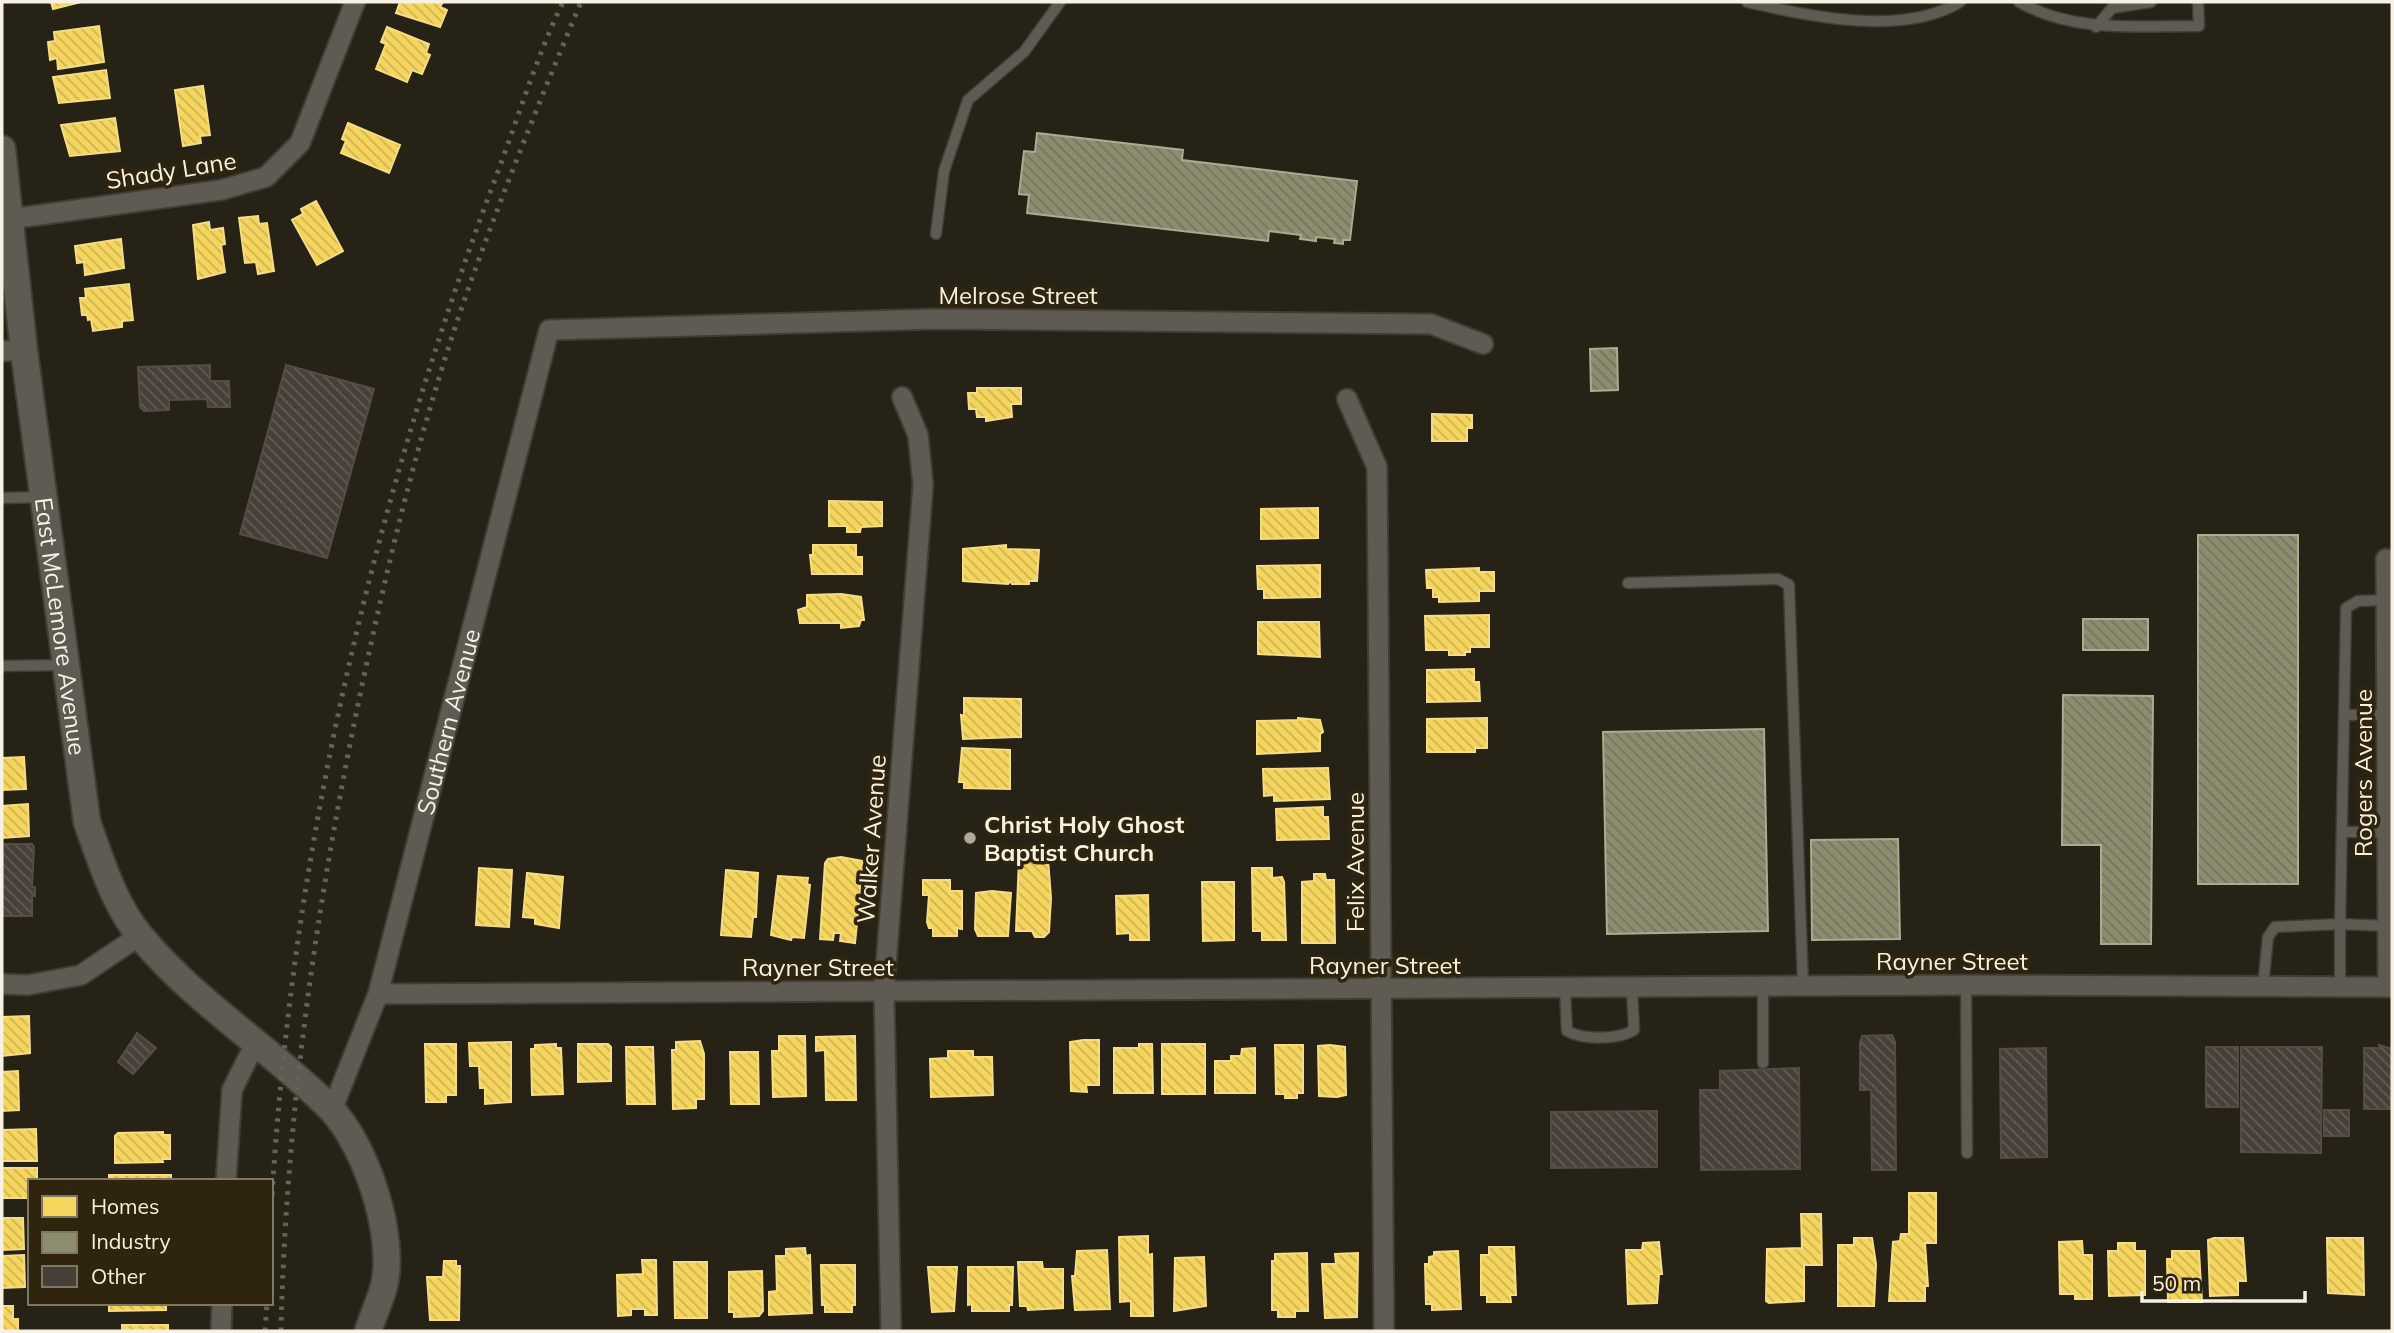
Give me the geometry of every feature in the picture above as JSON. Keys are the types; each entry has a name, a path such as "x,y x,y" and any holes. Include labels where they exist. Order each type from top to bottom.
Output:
{"main road":[{"name":"East McLemore Avenue","path":"2,149 10,219 13,351 44,497 87,822 109,884 139,936 181,979 255,1044"},
{"path":"255,1044 332,1110 368,1168 385,1228 384,1284 368,1331"}],"street":[{"name":"Shady Lane","path":"10,219 221,190 266,177 300,143 355,2"},
{"name":"Melrose Street","path":"549,330 935,319 1431,324 1483,344"},
{"name":"Southern Avenue","path":"332,1110 378,994 549,330"},
{"name":"Walker Avenue","path":"891,1331 884,991 923,485 918,435 902,397"},
{"name":"Felix Avenue","path":"1348,399 1377,467 1384,1331"},
{"name":"Rogers Avenue","path":"2386,559 2390,987"},
{"path":"2,984 29,985 81,975 139,936"},
{"name":"Rayner Street","path":"378,994 1565,990 1966,985 2390,987"},
{"path":"226,1179 232,1090 255,1044"},
{"path":"221,1331 222,1305"}],"lane":[{"path":"936,234 944,171 968,100 1024,52 1060,2"},
{"path":"1747,2 1810,16 1913,20 1943,12 1960,2"},
{"path":"2019,2 2041,15 2096,27 2199,26 2198,2"},
{"path":"2096,27 2112,8 2151,2"},
{"path":"2,498 44,497"},
{"path":"1628,583 1778,579 1789,585 1803,987"},
{"path":"2340,987 2346,608 2358,601 2386,600"},
{"path":"2,666 66,664"},
{"path":"2344,715 2387,715"},
{"path":"2342,832 2388,832"},
{"path":"2263,986 2268,937 2275,927 2340,924 2388,926"},
{"path":"1966,985 1967,1153"},
{"path":"1763,988 1763,1062"},
{"path":"1565,990 1567,1031 1577,1037 1626,1035 1634,1030 1632,989"}],"building: Homes":[{"path":"51,2 81,2 53,9"},
{"path":"400,2 443,2 440,7 447,10 440,27 396,13"},
{"path":"99,26 104,62 58,69 57,58 50,60 48,42 55,41 54,32"},
{"path":"387,27 429,44 426,53 430,55 422,74 412,70 407,82 376,69 386,44 381,42"},
{"path":"106,70 110,98 59,103 53,77"},
{"path":"203,86 210,135 200,136 201,143 183,146 175,90"},
{"path":"115,118 120,151 70,156 61,125"},
{"path":"348,123 400,145 389,173 341,153 346,141 342,139"},
{"path":"316,201 343,251 317,265 292,220 303,214 301,209"},
{"path":"258,216 259,224 267,223 274,271 258,274 256,262 245,263 239,218"},
{"path":"209,222 210,230 223,228 225,244 221,245 225,272 198,279 193,225"},
{"path":"121,239 124,268 85,275 84,262 77,263 75,246"},
{"path":"129,284 133,320 122,321 122,327 93,331 91,319 88,320 87,315 82,315 80,298 86,298 85,289"},
{"path":"977,388 1021,388 1021,404 1011,404 1012,417 986,421 986,417 977,417 976,409 969,409 968,393 977,393"},
{"path":"1432,414 1472,415 1472,428 1467,428 1467,441 1432,441"},
{"path":"829,501 882,502 882,526 861,527 860,532 847,532 847,526 829,526"},
{"path":"1318,508 1318,538 1261,539 1261,509"},
{"path":"813,545 856,545 856,557 862,557 862,574 812,574 810,555 813,555"},
{"path":"1006,545 1006,549 1039,550 1037,581 1012,584 1011,581 1008,584 963,581 963,549"},
{"path":"1320,565 1320,597 1264,598 1264,589 1258,589 1257,566"},
{"path":"1479,568 1479,572 1494,572 1494,591 1479,591 1479,601 1439,602 1439,597 1433,597 1433,588 1427,588 1426,570"},
{"path":"841,594 861,597 864,620 861,620 859,626 841,628 841,623 800,623 798,610 807,607 807,595"},
{"path":"1489,615 1489,647 1470,647 1470,652 1465,652 1465,655 1449,655 1449,650 1426,650 1425,616"},
{"path":"1258,622 1319,622 1320,657 1258,654"},
{"path":"1474,669 1474,682 1479,682 1480,701 1427,702 1427,670"},
{"path":"964,698 1021,699 1021,737 963,739 961,715 964,716"},
{"path":"1298,718 1320,720 1323,732 1320,734 1320,751 1257,754 1257,721"},
{"path":"1487,718 1487,748 1475,748 1475,752 1427,752 1427,719"},
{"path":"962,748 1010,750 1010,789 964,788 964,782 959,782"},
{"path":"24,757 26,789 2,790 2,758"},
{"path":"1328,768 1330,799 1274,801 1274,795 1264,796 1263,769"},
{"path":"28,804 29,836 2,838 2,806"},
{"path":"1323,807 1323,817 1328,817 1329,839 1277,840 1276,809"},
{"path":"841,857 863,861 855,943 840,941 841,933 834,933 833,940 820,939 825,863 828,859"},
{"path":"1019,859 1048,859 1051,898 1049,932 1044,937 1035,937 1032,931 1016,931"},
{"path":"479,868 512,870 509,927 476,925"},
{"path":"1252,868 1272,868 1272,878 1282,877 1286,940 1262,940 1262,931 1253,931"},
{"path":"726,870 758,873 756,917 753,917 751,937 721,935"},
{"path":"527,873 563,877 559,928 535,924 535,918 523,917"},
{"path":"1314,874 1325,874 1326,880 1334,880 1335,943 1302,943 1302,882 1314,881"},
{"path":"778,876 808,878 807,884 810,885 804,938 792,937 791,940 771,935"},
{"path":"923,880 950,880 950,891 962,891 962,929 957,928 957,936 933,936 933,928 929,928 927,922 929,895 923,895"},
{"path":"1202,882 1234,882 1234,940 1203,941"},
{"path":"976,893 1011,893 1008,936 978,936 975,929"},
{"path":"1148,895 1149,940 1130,940 1130,933 1117,934 1116,896"},
{"path":"29,1016 30,1053 2,1056 2,1017"},
{"path":"779,1036 805,1036 806,1096 773,1097 772,1051 779,1051"},
{"path":"855,1036 856,1100 826,1100 825,1050 816,1051 816,1037"},
{"path":"1099,1040 1099,1085 1086,1085 1087,1092 1071,1091 1070,1042"},
{"path":"700,1041 704,1054 704,1099 696,1099 696,1108 673,1109 672,1050 676,1050 676,1042"},
{"path":"511,1042 511,1102 485,1104 485,1088 480,1088 479,1066 470,1066 469,1043"},
{"path":"425,1044 456,1044 456,1095 446,1095 446,1102 426,1102"},
{"path":"556,1044 556,1048 561,1048 563,1094 532,1095 531,1049 535,1049 535,1045"},
{"path":"578,1044 608,1044 611,1047 611,1081 578,1082"},
{"path":"1139,1044 1152,1044 1153,1093 1114,1093 1114,1048 1139,1048"},
{"path":"1162,1044 1205,1044 1205,1094 1162,1094"},
{"path":"1275,1045 1303,1045 1303,1093 1297,1093 1297,1098 1285,1098 1285,1094 1276,1094"},
{"path":"1318,1046 1345,1047 1346,1095 1319,1096"},
{"path":"626,1047 653,1047 655,1104 627,1104"},
{"path":"1255,1048 1255,1093 1215,1093 1215,1061 1231,1061 1231,1056 1241,1056 1242,1049"},
{"path":"948,1051 973,1051 973,1057 992,1057 993,1095 931,1097 930,1059 948,1058"},
{"path":"730,1052 758,1052 759,1104 731,1104"},
{"path":"18,1071 19,1110 2,1111 2,1072"},
{"path":"36,1129 37,1161 2,1161 2,1130"},
{"path":"163,1132 163,1135 170,1135 170,1159 162,1159 163,1162 115,1163 115,1136 118,1133"},
{"path":"2,1168 37,1168 37,1179 28,1179 28,1198 2,1198"},
{"path":"109,1175 171,1175 171,1179 109,1179"},
{"path":"1909,1193 1936,1193 1936,1243 1925,1243 1928,1286 1925,1286 1925,1301 1889,1301 1893,1242 1900,1241 1901,1234 1909,1234"},
{"path":"1801,1214 1821,1214 1822,1265 1804,1265 1804,1301 1769,1303 1766,1301 1767,1249 1802,1248"},
{"path":"2,1218 23,1218 24,1249 2,1250"},
{"path":"1148,1236 1148,1255 1152,1254 1153,1316 1131,1316 1131,1301 1120,1302 1119,1237"},
{"path":"1854,1238 1872,1238 1876,1264 1874,1306 1838,1306 1838,1245 1854,1245"},
{"path":"2243,1238 2246,1281 2238,1281 2238,1295 2210,1296 2208,1240"},
{"path":"2327,1238 2363,1238 2364,1295 2328,1293"},
{"path":"2082,1241 2083,1255 2092,1255 2092,1299 2075,1299 2075,1294 2060,1294 2059,1242"},
{"path":"1659,1242 1662,1274 1659,1274 1657,1303 1628,1304 1626,1250 1642,1250 1643,1243"},
{"path":"2118,1243 2135,1243 2135,1251 2145,1251 2145,1295 2109,1296 2108,1251 2118,1251"},
{"path":"1489,1247 1514,1247 1516,1295 1510,1295 1511,1302 1487,1302 1487,1295 1481,1295 1481,1255 1489,1255"},
{"path":"805,1248 806,1256 810,1255 812,1313 769,1315 769,1292 777,1291 776,1256 786,1256 786,1249"},
{"path":"1107,1250 1110,1309 1075,1310 1072,1276 1075,1276 1077,1251"},
{"path":"1458,1251 1461,1309 1432,1310 1432,1304 1426,1304 1425,1264 1429,1264 1429,1257 1434,1256 1434,1252"},
{"path":"2172,1251 2199,1251 2202,1302 2168,1302 2167,1259 2172,1259"},
{"path":"1307,1253 1308,1311 1295,1311 1295,1317 1278,1317 1278,1310 1272,1310 1272,1261 1275,1261 1275,1254"},
{"path":"1358,1253 1357,1317 1325,1318 1322,1264 1336,1264 1335,1254"},
{"path":"24,1255 25,1287 2,1288 2,1256"},
{"path":"1204,1257 1206,1306 1174,1311 1175,1258"},
{"path":"642,1260 656,1260 657,1315 645,1315 645,1309 631,1309 631,1315 618,1316 617,1275 643,1274"},
{"path":"444,1261 456,1261 456,1266 460,1266 459,1320 430,1320 427,1277 443,1277"},
{"path":"674,1262 707,1262 707,1318 675,1318"},
{"path":"1018,1262 1042,1262 1043,1269 1063,1269 1063,1308 1028,1310 1027,1306 1020,1306"},
{"path":"821,1265 855,1265 855,1305 852,1305 852,1312 825,1312 825,1305 822,1305"},
{"path":"928,1267 957,1267 954,1311 932,1312"},
{"path":"968,1267 1013,1267 1012,1305 1009,1305 1009,1311 972,1311 972,1304 968,1305"},
{"path":"762,1271 763,1311 759,1316 734,1317 734,1312 729,1312 729,1272"},
{"path":"109,1305 166,1305 166,1310 109,1311"},
{"path":"2,1306 13,1306 13,1319 18,1319 18,1331 2,1331"},
{"path":"122,1325 168,1325 168,1331 122,1331"}],"building: Industry":[{"path":"1037,133 1183,150 1182,160 1357,181 1350,240 1343,240 1343,244 1334,243 1335,239 1316,237 1316,241 1300,239 1301,235 1269,231 1268,241 1027,213 1029,195 1019,194 1024,151 1035,152"},
{"path":"1617,348 1618,390 1591,391 1590,349"},
{"path":"2198,535 2298,535 2298,884 2198,884"},
{"path":"2083,619 2148,619 2148,650 2083,650"},
{"path":"2063,695 2153,696 2151,944 2101,944 2101,845 2062,845"},
{"path":"1764,729 1768,931 1607,934 1603,732"},
{"path":"1898,839 1900,939 1812,940 1811,840"}],"building: Other":[{"path":"210,365 210,381 229,381 230,407 208,407 207,399 169,400 169,410 144,411 140,407 138,367"},
{"path":"286,365 374,389 327,558 240,534"},
{"path":"2,844 32,844 34,847 32,887 35,887 35,896 32,896 32,916 2,916"},
{"path":"137,1033 156,1048 133,1074 118,1062"},
{"path":"1892,1035 1895,1042 1896,1170 1872,1170 1871,1090 1860,1090 1860,1043 1862,1036"},
{"path":"2379,1045 2392,1049 2392,1109 2364,1109 2364,1048 2380,1048"},
{"path":"2206,1047 2238,1047 2238,1107 2206,1107"},
{"path":"2241,1047 2322,1047 2321,1153 2241,1152"},
{"path":"2046,1048 2047,1157 2001,1158 2000,1049"},
{"path":"1799,1068 1800,1169 1701,1170 1700,1090 1720,1090 1720,1071"},
{"path":"2324,1110 2349,1110 2349,1136 2324,1136"},
{"path":"1657,1111 1657,1167 1551,1168 1551,1112"}],"railway":[{"path":"273,1190 281,1086 296,955 342,695 373,566 408,439 448,313 534,72 563,2"},
{"path":"281,1331 289,1169 306,1009 345,769 384,587 409,485 453,334 483,248 581,2"},
{"path":"265,1331 267,1305"}],"place":[{"name":"Christ Holy Ghost Baptist Church","path":"970,838"}]}
